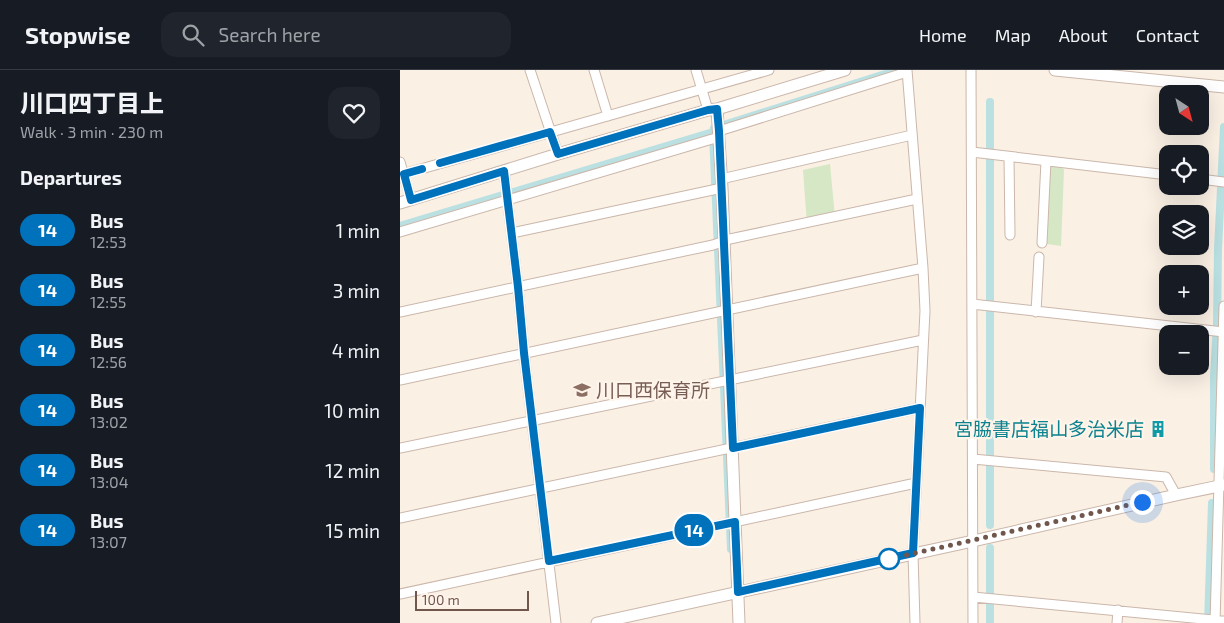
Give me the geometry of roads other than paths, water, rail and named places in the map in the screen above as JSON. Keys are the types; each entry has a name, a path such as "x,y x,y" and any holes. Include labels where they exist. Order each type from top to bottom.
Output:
{"street":[{"path":"530,70 558,154"},
{"path":"594,70 608,116"},
{"path":"696,70 712,110 719,134 739,623"},
{"path":"402,174 769,70"},
{"path":"400,162 406,201 558,154 845,70"},
{"path":"971,70 973,623"},
{"path":"1055,70 1224,87"},
{"path":"400,232 719,134 907,71 925,310 913,553 915,623"},
{"path":"512,233 912,136"},
{"path":"972,152 1159,175"},
{"path":"1010,157 1010,235"},
{"path":"1042,243 1046,161"},
{"path":"504,171 556,623"},
{"path":"1209,180 1222,182"},
{"path":"400,312 917,199"},
{"path":"1036,312 1039,257"},
{"path":"400,380 923,268"},
{"path":"972,304 1221,332"},
{"path":"973,596 1214,620 1222,486 1223,388 1221,332 1224,306"},
{"path":"400,448 923,340"},
{"path":"400,518 920,408"},
{"path":"973,459 1166,477 1176,494"},
{"path":"400,594 916,483"},
{"path":"597,623 973,541 1176,494 1222,486"},
{"path":"1117,623 1118,610"}],"waterway":[{"path":"400,226 713,132 714,128 898,70"},
{"path":"990,102 990,525"},
{"path":"1214,469 1214,376 1224,127"},
{"path":"713,134 731,549"},
{"path":"1208,623 1212,503"},
{"path":"990,548 990,623"}],"place":[{"name":"川口西保育所","path":"582,390"},
{"name":"宮脇書店福山多治米店","path":"1158,429"}]}
